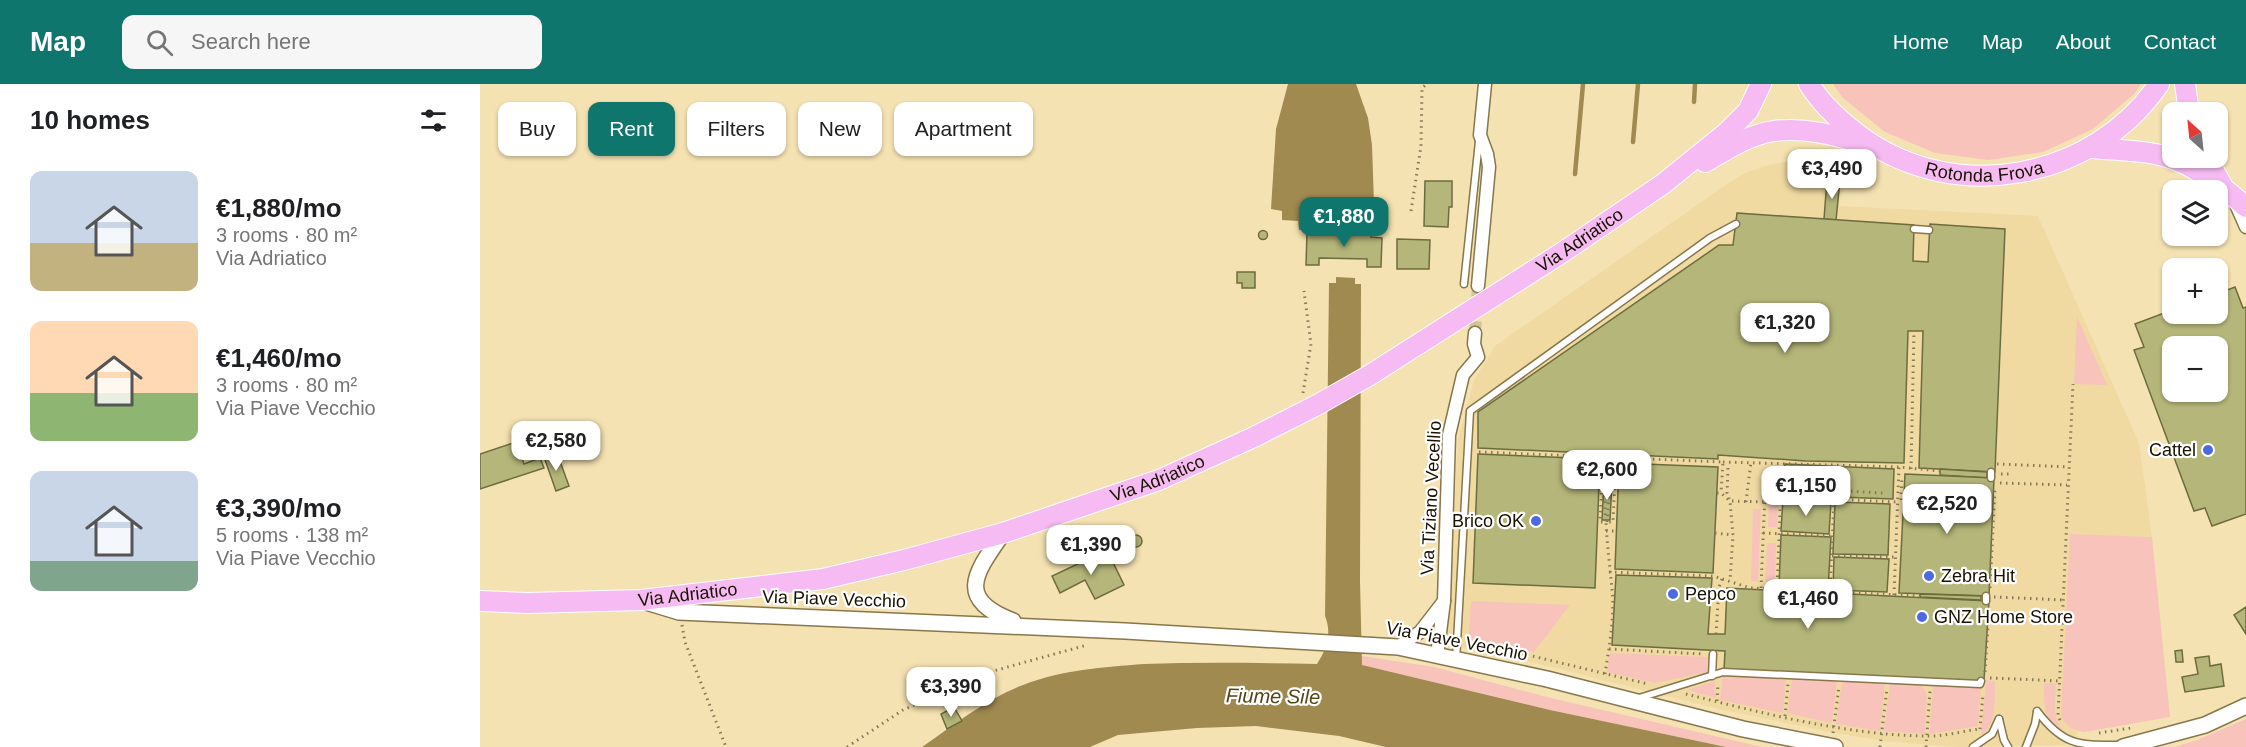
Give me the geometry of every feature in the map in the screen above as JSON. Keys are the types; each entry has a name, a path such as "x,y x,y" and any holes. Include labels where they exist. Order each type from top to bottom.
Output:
{"main road":[{"name":"Via Adriatico","path":"480,601 527,603 640,600 823,579 1003,533 1159,480 1319,405 1563,252 1663,184 1726,133 1748,111 1761,84"},
{"name":"Rotonda Frova","path":"1809,84 1842,122 1875,147 1916,166 1960,176 2005,176 2049,166 2091,148 2122,126 2159,84"},
{"path":"2186,84 2188,102"},
{"name":"Via Adriatico","path":"1663,184 1753,137 1774,131 1827,133 1875,147"},
{"path":"2091,148 2167,156 2210,180"},
{"path":"2228,191 2246,207"}],"street":[{"path":"1478,286 1489,167 1480,135 1485,84"},
{"path":"2228,193 2246,227"},
{"name":"Via Tiziano Vecellio","path":"1437,657 1444,601 1449,435 1463,375 1478,357 1474,344 1475,333"},
{"name":"Via Piave Vecchio","path":"1003,533 976,574 977,595 993,614 1027,627"},
{"name":"Via Piave Vecchio","path":"640,600 680,612 1027,627 1398,647 1547,679 1717,723 1835,747"},
{"name":"Via Tiziano Vecellio","path":"1398,647 1420,632 1444,601"},
{"path":"2126,746 2205,725 2246,706"}],"lane":[{"path":"1464,284 1480,135"},
{"path":"1456,661 1470,411 1710,238 1736,224"},
{"path":"1914,229 1929,230"},
{"path":"1713,654 1715,674"},
{"path":"1630,701 1715,674 1980,684 1983,679"},
{"path":"2026,747 2035,724 2037,711 2048,726 2062,738 2084,745 2126,746"},
{"path":"1973,747 1992,734 1999,719 2008,747"}],"path":[{"path":"1411,211 1420,146 1422,88 1427,84"},
{"path":"1304,291 1311,344 1306,368"},
{"path":"1911,469 1914,331"},
{"path":"2061,723 2058,716 2073,384"},
{"path":"1468,452 1899,467 1940,471"},
{"path":"1604,457 1600,522 1613,522 1616,457"},
{"path":"1723,462 1719,493 1730,501 1765,502"},
{"path":"1746,502 1751,462"},
{"path":"1777,589 1782,463"},
{"path":"1790,497 1792,464"},
{"path":"1996,464 2068,467"},
{"path":"1899,467 1899,501"},
{"path":"1728,468 1727,493 1730,501 1733,535 1730,581"},
{"path":"1761,588 1766,469"},
{"path":"1894,595 1902,476"},
{"path":"1993,477 2067,485"},
{"path":"1605,482 1603,520 1606,522"},
{"path":"1605,674 1609,649 1612,590 1606,531 1610,482"},
{"path":"1791,489 1883,493"},
{"path":"1780,497 1899,501"},
{"path":"1830,592 1834,500"},
{"path":"1606,531 1616,531"},
{"path":"1715,533 1733,535"},
{"path":"1763,533 1832,536"},
{"path":"1832,556 1895,557"},
{"path":"1609,572 1713,576 1750,588 1920,596"},
{"path":"1716,634 1719,587 1722,579"},
{"path":"1987,598 2064,600"},
{"path":"680,612 686,642 726,747"},
{"path":"848,747 903,710 986,673 1092,643"},
{"path":"1474,645 1528,655 1718,702 1833,726 1881,733 1927,736 1980,729"},
{"path":"1609,649 1713,654"},
{"path":"1715,674 1718,702 1717,723"},
{"path":"1784,717 1788,676"},
{"path":"1833,726 1840,678"},
{"path":"1983,679 2060,681"},
{"path":"1880,747 1887,681"},
{"path":"1926,747 1930,683"},
{"path":"2090,735 2136,727"}],"shaded area":[{"path":"1833,84 2141,84 2134,94 2093,129 2043,152 1989,160 1935,153 1885,132 1843,98"},
{"path":"1790,161 1816,163 1844,171 1840,180 1838,206 2038,216 2139,443 2152,537 2070,535 2073,730 2079,732 2065,745 1957,747 1884,741 1835,733 1719,709 1527,661 1484,655 1447,642 1458,439 1474,380 1495,346 1730,182 1747,172"},
{"path":"2077,317 2107,385 2074,384"},
{"path":"1770,469 1779,469 1777,527 1768,527"},
{"path":"1753,509 1761,509 1758,582 1751,581"},
{"path":"2070,534 2152,537 2170,717 2085,732 2071,728 2061,716"},
{"path":"1767,543 1776,543 1775,582 1765,581"},
{"path":"1471,601 1570,605 1534,652 1472,642 1469,634"},
{"path":"1610,653 1709,657 1708,672 1655,683 1607,672"},
{"path":"1362,656 1434,667 1551,698 1762,747 1726,747 1550,710 1362,665"},
{"path":"1723,673 1786,678 1783,713 1720,700"},
{"path":"1792,678 1837,681 1832,723 1787,713"},
{"path":"1986,680 1995,681 1994,711 1990,724 1981,735"},
{"path":"1715,681 1716,698 1687,690"},
{"path":"1842,681 1885,683 1880,731 1836,724"},
{"path":"1890,683 1922,685 1927,695 1925,734 1884,731"},
{"path":"2044,683 2056,683 2057,721 2060,727 2073,737 2056,728 2047,716"},
{"path":"1933,686 1981,687 1978,726 1929,734"},
{"path":"2246,719 2246,747 2175,747 2197,740"}],"water":[{"path":"1288,84 1356,84 1368,118 1372,145 1374,203 1359,233 1299,230 1298,221 1282,220 1282,211 1271,209 1276,129"},
{"name":"Fiume Sile","path":"1336,277 1355,278 1355,284 1361,284 1362,665 1550,710 1726,747 1386,747 1339,736 1256,726 1197,728 1118,735 1090,747 922,747 971,713 1009,691 1037,680 1067,673 1144,664 1317,664 1326,647 1328,635 1325,616 1329,283 1336,283"}],"building":[{"path":"1827,180 1840,180 1836,220 1824,219"},
{"path":"1425,181 1452,181 1452,207 1449,207 1448,227 1424,226"},
{"path":"1737,213 1914,225 1913,261 1928,262 1930,224 2005,229 1995,472 1919,468 1923,331 1908,331 1904,463 1806,461 1718,455 1718,459 1478,448 1478,412 1719,245 1733,245"},
{"path":"1263,231 1267,235 1263,239 1259,235"},
{"path":"1307,233 1372,235 1371,237 1382,238 1381,267 1367,267 1367,259 1319,258 1319,265 1306,265"},
{"path":"1397,239 1430,240 1429,269 1397,269"},
{"path":"1237,272 1255,272 1255,288 1242,288 1242,283 1237,283"},
{"name":"Cattel","path":"2235,287 2243,308 2246,307 2246,514 2212,526 2205,508 2194,511 2134,350 2144,347 2135,324 2162,314 2162,324 2228,324 2228,290"},
{"path":"516,442 524,464 540,458 544,468 480,489 480,454"},
{"path":"557,453 569,486 556,491 544,457"},
{"name":"Brico OK","path":"1478,454 1600,459 1595,588 1473,583"},
{"path":"1619,463 1718,467 1713,573 1615,569"},
{"path":"1785,464 1894,469 1893,499 1783,495"},
{"path":"1940,469 1987,472 1987,478 1940,475"},
{"path":"1905,474 1994,478 1989,596 1899,593"},
{"path":"1604,481 1612,482 1610,520 1602,520"},
{"path":"1783,499 1831,502 1829,534 1781,531"},
{"path":"1835,502 1890,504 1888,555 1833,554"},
{"path":"1138,535 1142,541 1138,547 1134,547 1130,539"},
{"path":"1781,535 1831,537 1828,590 1779,587"},
{"path":"1107,550 1124,585 1095,599 1085,580 1060,593 1052,576"},
{"path":"1834,557 1889,559 1887,592 1833,590"},
{"path":"1616,575 1712,578 1708,634 1725,634 1727,588 1989,601 1984,680 1955,682 1724,670 1725,651 1612,645"},
{"path":"1920,594 1981,596 1981,600 1920,597"},
{"path":"2246,607 2246,634 2234,615"},
{"path":"2182,650 2183,662 2176,662 2175,651"},
{"path":"2209,656 2210,666 2221,664 2224,686 2185,692 2182,677 2198,674 2195,658"},
{"path":"954,707 962,721 947,729 941,714"}],"waterway":[{"path":"1575,174 1583,84"},
{"path":"1633,142 1638,84"},
{"path":"1694,102 1695,84"}],"tunnel":[{"path":"1475,333 1478,286"}],"place":[{"name":"Cattel","path":"2208,450"},
{"name":"Brico OK","path":"1536,521"},
{"name":"Zebra Hit","path":"1929,576"},
{"name":"Pepco","path":"1673,594"},
{"name":"GNZ Home Store","path":"1922,617"}]}
